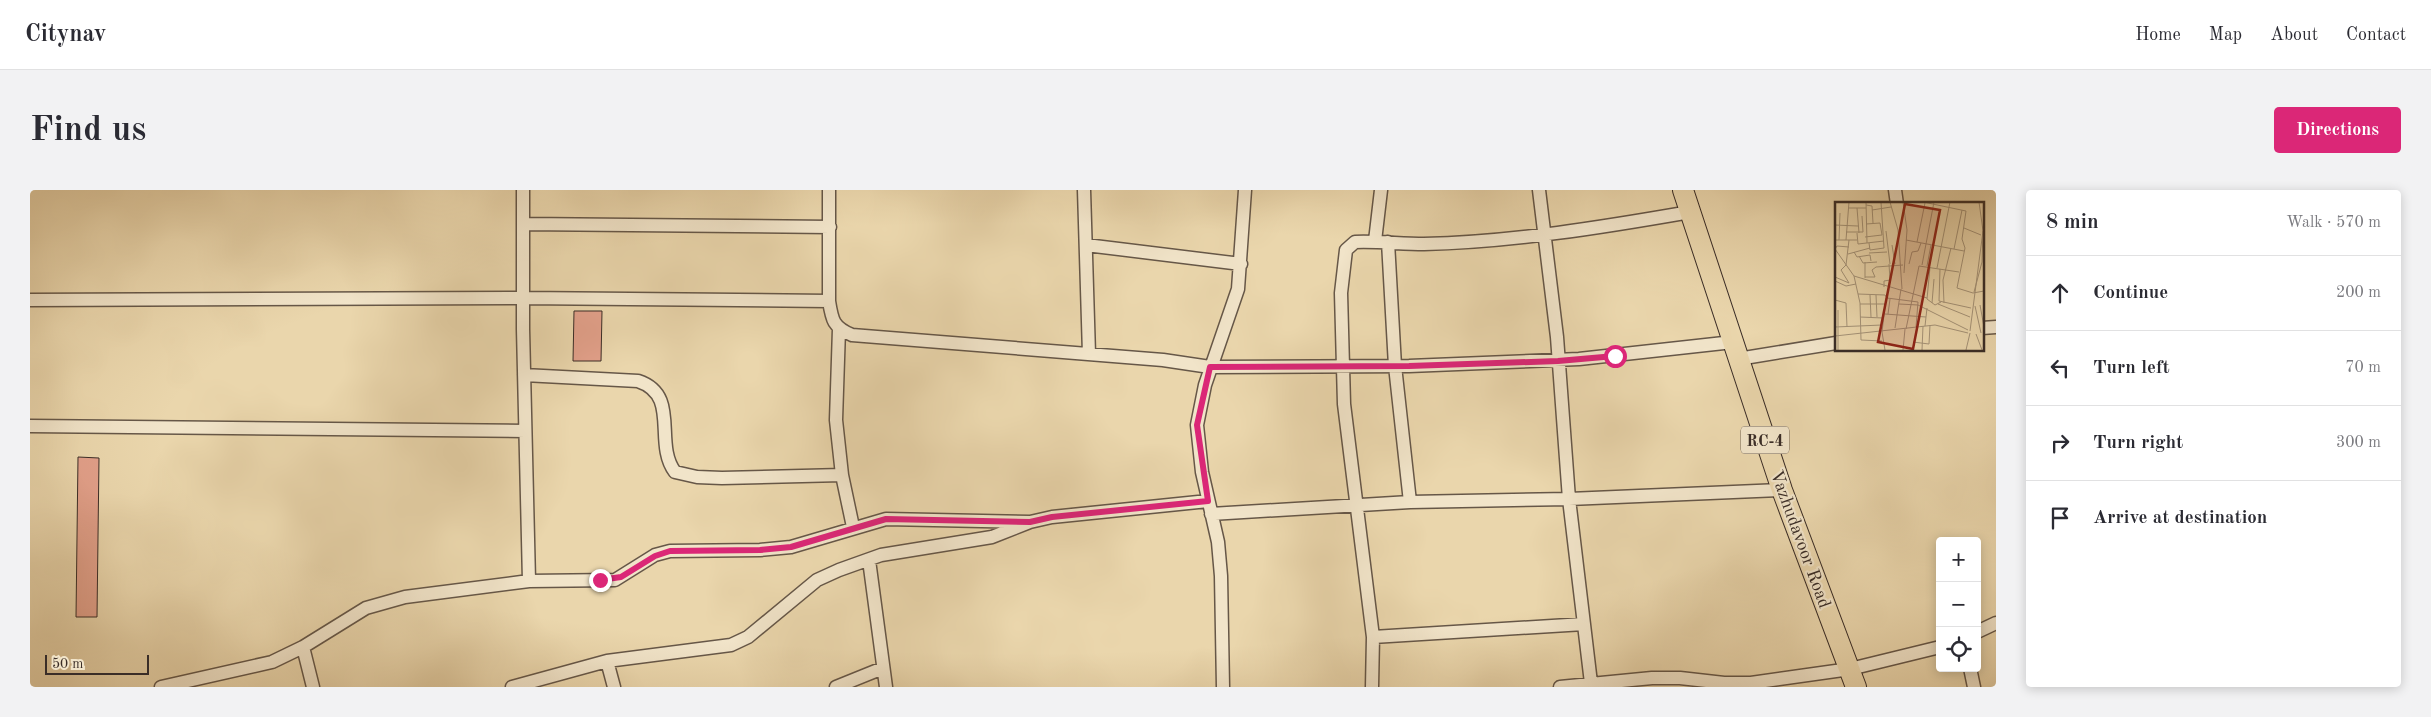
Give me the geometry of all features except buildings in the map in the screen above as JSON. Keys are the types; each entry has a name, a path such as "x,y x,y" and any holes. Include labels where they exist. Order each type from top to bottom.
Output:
{"main road":[{"name":"Vazhudavoor Road","path":"1683,190 1782,490 1853,678"}],"street":[{"path":"523,190 524,375 529,582"},
{"path":"829,190 829,301 832,318 839,329 852,335 1162,360 1210,367 1396,366 1558,361 1835,343"},
{"path":"1084,190 1089,354"},
{"path":"1223,687 1221,576 1218,542 1208,501 1197,425 1210,367 1238,289 1241,264 1242,206 1245,190"},
{"path":"1381,190 1382,241 1410,502"},
{"path":"1539,190 1558,361 1569,500 1590,683"},
{"path":"1372,687 1373,637 1344,404 1341,293 1346,250 1355,242 1382,241 1424,244 1544,234 1690,212"},
{"path":"524,224 830,227"},
{"path":"1086,245 1241,264"},
{"path":"30,300 523,298 829,301"},
{"path":"839,329 836,420 842,475 853,528"},
{"path":"524,375 638,381 649,384 660,399 664,413 666,455 669,464 675,472 697,477 722,478 842,475"},
{"path":"30,426 525,432"},
{"path":"1211,514 1410,502 1569,500 1782,490"},
{"path":"512,687 607,661 731,645 748,637 817,580 894,552 992,537 1030,522 1052,517 1208,501"},
{"path":"161,687 272,662 303,647 348,618 386,601 529,582 615,580 655,556 670,551 760,550 791,547 886,519 1030,522"},
{"path":"869,560 886,687"},
{"path":"1981,630 1996,623"},
{"path":"1373,637 1584,624"},
{"path":"303,647 313,687"},
{"path":"1560,687 1590,683 1652,683 1680,678 1752,685 1853,678 1936,648"},
{"path":"607,661 614,687"},
{"path":"836,687 883,668"},
{"path":"1971,672 1974,687"}],"route":[{"path":"600,580 615,580 655,556 670,551 760,550 791,547 886,519 1030,522 1052,517 1208,501 1198,448 1197,425 1210,367 1409,366 1579,360 1615,356"}]}
